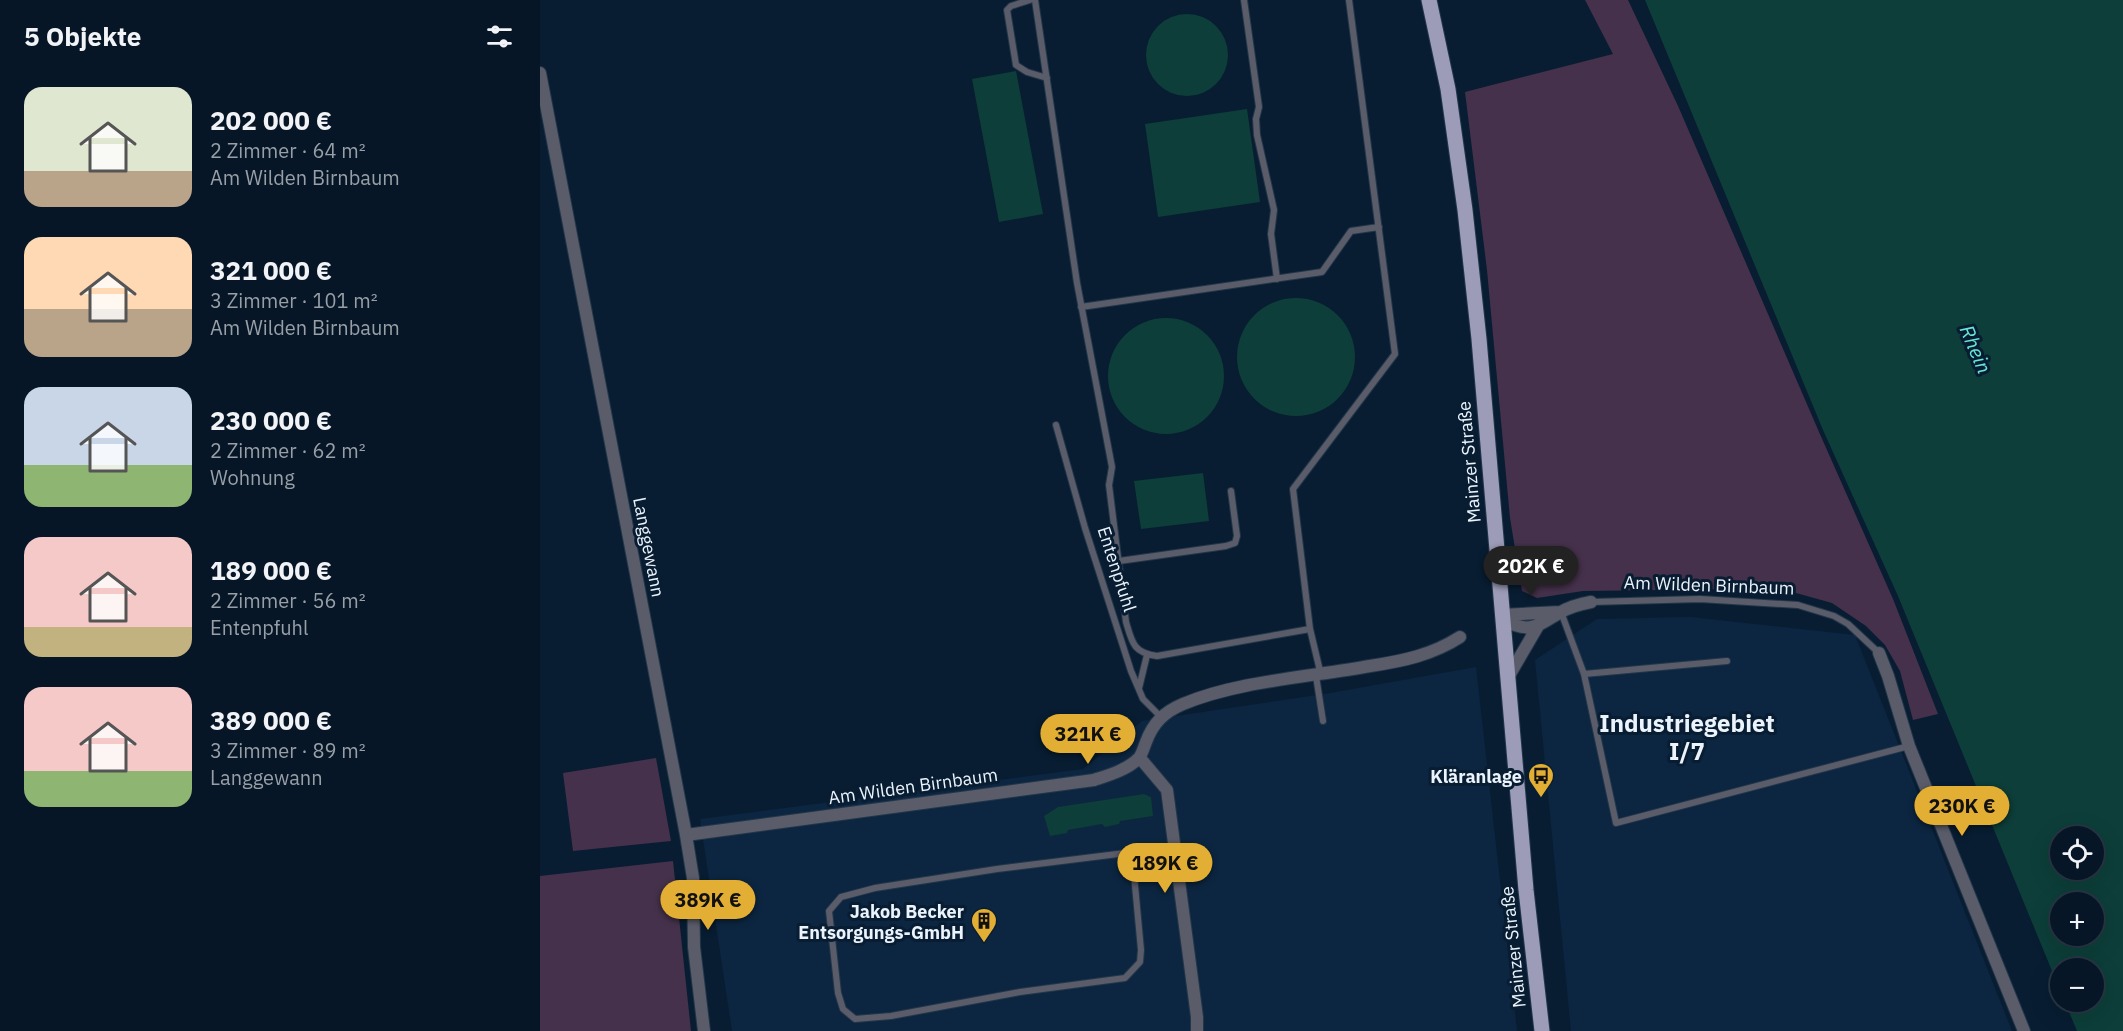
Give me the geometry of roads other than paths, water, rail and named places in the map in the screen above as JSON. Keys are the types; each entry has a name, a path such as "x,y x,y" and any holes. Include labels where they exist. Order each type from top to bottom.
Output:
{"main road":[{"name":"Mainzer Straße","path":"1429,0 1448,89 1465,210 1479,339 1507,679 1542,1031"}],"street":[{"name":"Langgewann","path":"540,73 686,835 693,878 694,947 704,1031"},
{"name":"Am Wilden Birnbaum","path":"1502,617 1560,612 1591,602"},
{"name":"Am Wilden Birnbaum","path":"1507,679 1538,626 1560,612"},
{"path":"1502,617 1523,628 1538,626"},
{"path":"1197,1031 1167,790 1140,758 1151,729 1160,716 1183,704 1236,688 1319,676 1416,658 1446,646 1460,637"},
{"path":"1879,653 1909,746 2024,1031"},
{"name":"Am Wilden Birnbaum","path":"686,835 1094,780 1115,774 1140,758"}],"lane":[{"path":"1030,0 1011,6 1007,10 1016,65 1027,72 1047,78"},
{"path":"1035,0 1081,307 1112,467 1110,485 1126,622 1131,637 1135,646 1147,655 1157,656 1310,629"},
{"path":"1244,0 1259,107 1256,119 1257,135 1274,210 1271,234 1277,279"},
{"path":"1323,721 1319,676 1310,629 1293,489 1395,354 1349,0"},
{"path":"1081,307 1322,272 1351,231 1379,227"},
{"name":"Entenpfuhl","path":"1056,425 1088,538 1131,671 1143,699 1160,716"},
{"path":"1119,561 1235,543 1237,536 1231,491"},
{"name":"Am Wilden Birnbaum","path":"1591,602 1700,599 1798,605 1834,616 1848,624 1879,653"},
{"path":"1560,612 1584,675 1616,823 1909,746"},
{"path":"1138,688 1147,655"},
{"path":"1584,675 1727,661"},
{"path":"1132,853 1141,950 1140,962 1125,978 1020,992 891,1016 855,1019 843,1009 838,993 829,911 841,897 875,888 997,869 1174,848"}],"water":[{"name":"Rhein","path":"1645,0 2123,0 2123,1031 2077,1031 2069,1012 2104,1012 2104,958 2050,958 2050,966 1898,596 1823,430"},
{"path":"1179,14 1195,14 1210,21 1221,32 1228,47 1225,71 1216,84 1195,96 1179,96 1164,89 1153,78 1146,63 1146,47 1153,32 1164,21"},
{"path":"1016,71 1043,214 999,222 972,79"},
{"path":"1247,109 1260,202 1158,217 1145,124"},
{"path":"1296,298 1307,299 1329,308 1345,324 1354,346 1354,368 1345,390 1329,406 1307,415 1296,416 1285,415 1263,406 1247,390 1238,368 1237,357 1238,346 1247,324 1263,308 1285,299"},
{"path":"1166,318 1188,322 1207,335 1220,354 1224,376 1220,398 1207,417 1188,430 1166,434 1144,430 1125,417 1112,398 1108,376 1112,354 1125,335 1144,322"},
{"path":"1203,473 1209,521 1141,529 1134,481"},
{"path":"1144,794 1151,797 1153,816 1120,821 1119,824 1105,827 1102,824 1068,830 1067,833 1050,836 1044,816 1058,807"}],"place":[{"name":"Kläranlage","path":"1541,799"},
{"name":"Jakob Becker Entsorgungs-GmbH","path":"984,944"}],"district":[{"name":"Industriegebiet I/7","path":"1687,737"}]}
